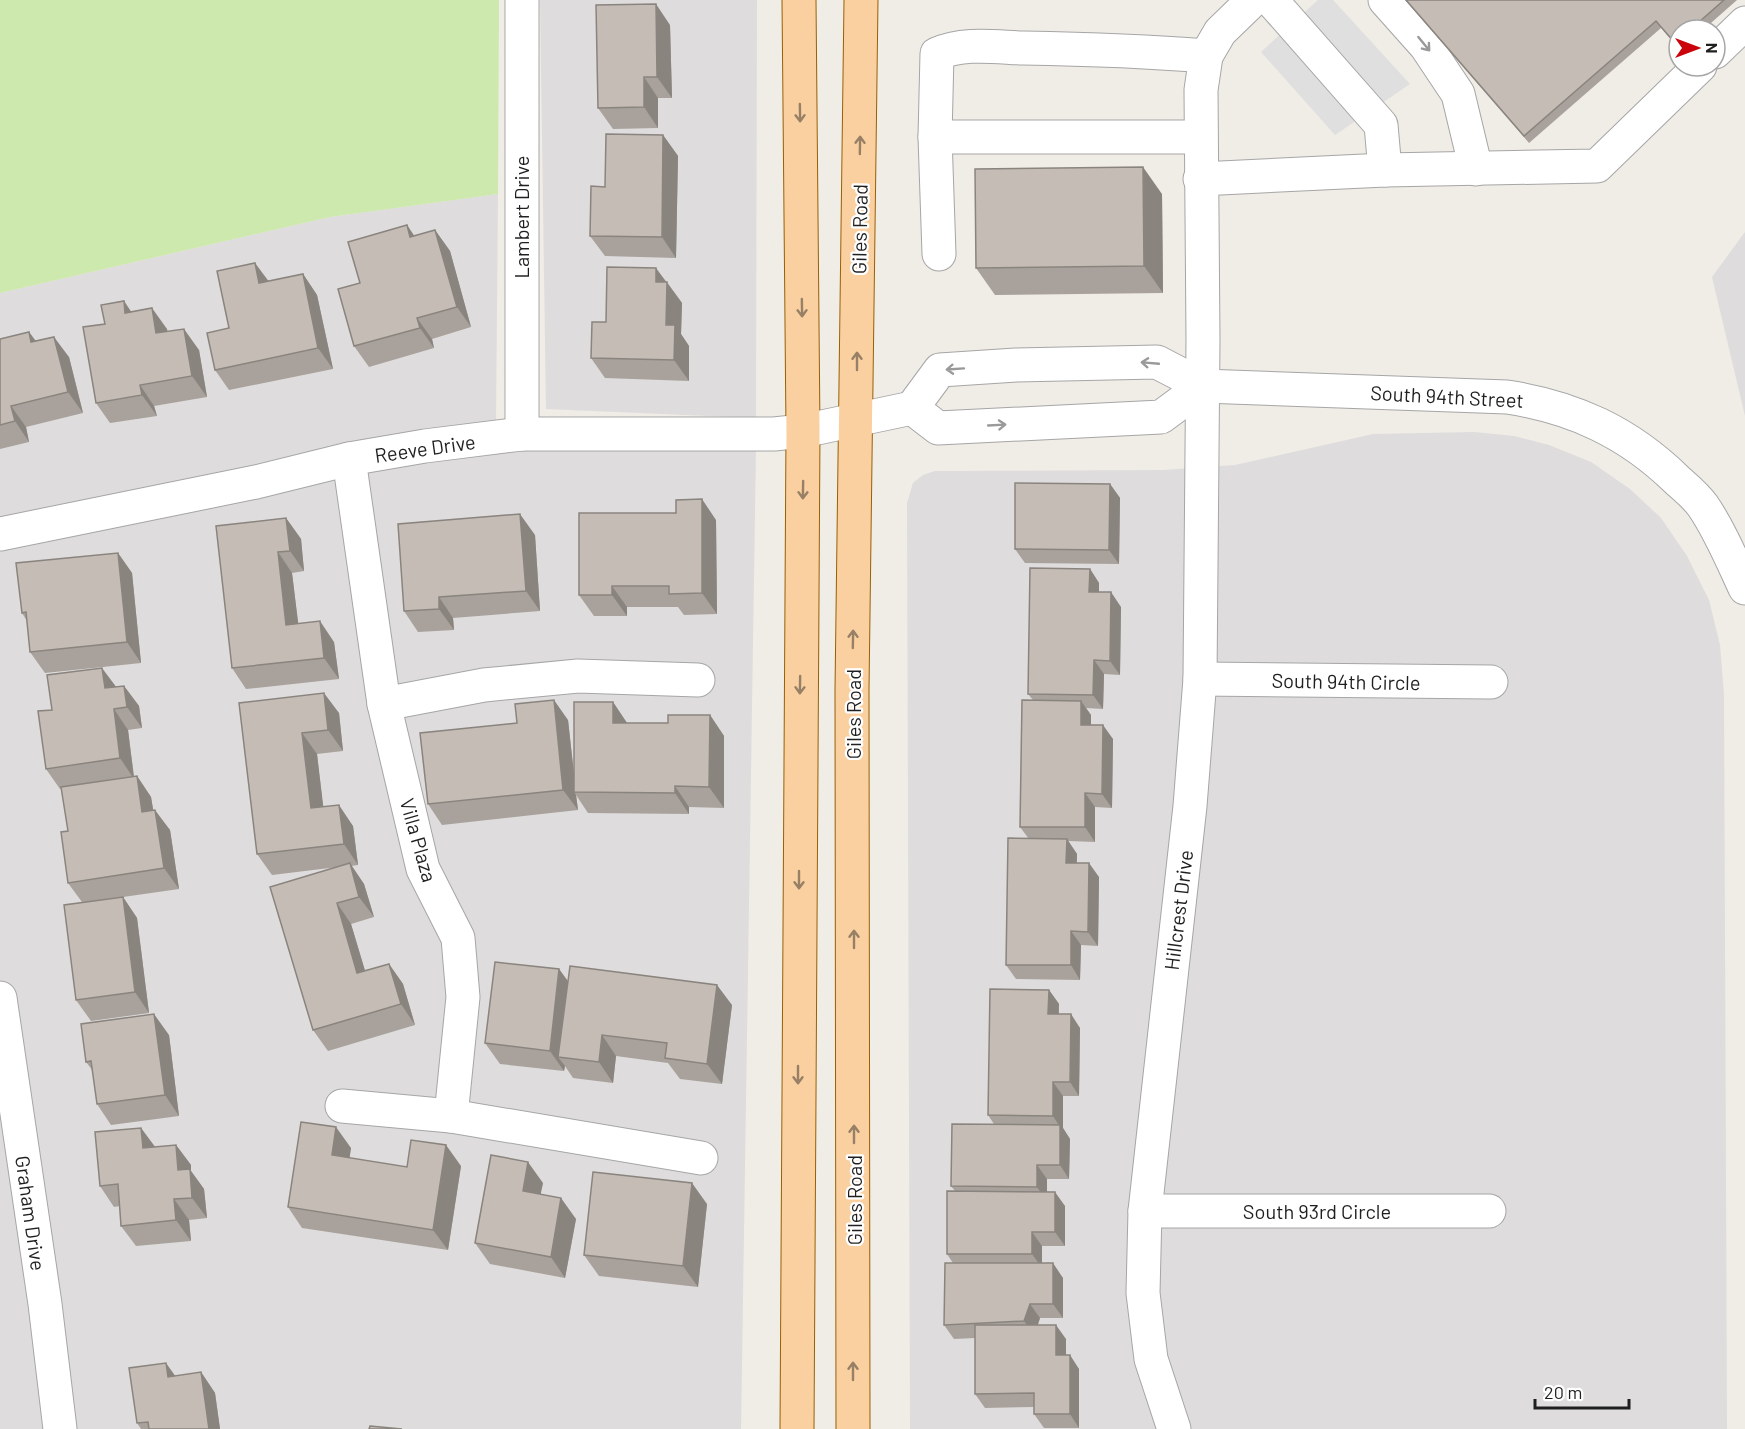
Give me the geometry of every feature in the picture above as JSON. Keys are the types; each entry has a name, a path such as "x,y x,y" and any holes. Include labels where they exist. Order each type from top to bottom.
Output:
{"main road":[{"path":"796,1429 803,431 799,0"},
{"name":"Giles Road","path":"853,1429 852,690 861,0"}],"street":[{"name":"Lambert Drive","path":"522,0 522,434"},
{"path":"939,254 935,137 937,54 953,47 1114,49 1206,56 1220,32 1253,0"},
{"path":"1271,0 1381,125 1385,170"},
{"path":"1385,0 1426,46 1458,94 1476,169"},
{"path":"1727,40 1745,23"},
{"name":"Hillcrest Drive","path":"1174,1429 1151,1359 1143,1293 1145,1210 1190,806 1200,679 1203,386 1199,137 1201,90 1206,56"},
{"path":"1200,178 1385,170 1597,166 1688,78"},
{"path":"935,137 1199,137"},
{"name":"South 94th Street","path":"912,408 940,370 1016,365 1156,362 1203,386 1507,397 1559,408 1610,428 1652,457 1734,533 1745,588"},
{"path":"857,420 912,408 938,428 1161,417 1203,386"},
{"name":"Reeve Drive","path":"0,534 256,482 349,459 522,434 774,434 803,431 857,420"},
{"name":"Villa Plaza","path":"349,459 384,704 423,869 458,938 463,997 451,1116"},
{"path":"384,704 484,685 578,676 698,680"},
{"name":"South 94th Circle","path":"1200,679 1491,682"},
{"name":"Graham Drive","path":"0,998 45,1304 60,1429"},
{"path":"342,1106 451,1116 701,1158"},
{"name":"South 93rd Circle","path":"1145,1210 1489,1211"}],"shaded area":[{"path":"540,0 757,0 756,418 546,409"},
{"path":"1318,0 1333,0 1410,84 1335,135 1261,52"},
{"path":"498,194 496,423 756,445 741,1429 0,1429 0,293 330,217"},
{"path":"1745,232 1745,416 1712,277"},
{"path":"1474,432 1514,436 1549,445 1591,462 1630,489 1661,518 1687,556 1709,600 1720,645 1724,695 1727,1429 910,1429 907,503 913,483 923,475 935,471 1164,470 1235,465 1373,434"}],"green space":[{"path":"0,0 499,0 498,194 330,217 0,293"}],"building":[{"path":"1406,0 1724,0 1704,18 1667,18 1667,34 1656,21 1524,136"},
{"path":"656,4 657,77 644,77 644,107 598,108 596,5"},
{"path":"606,134 663,135 662,237 590,236 591,186 605,187"},
{"path":"1143,167 1144,266 976,268 975,169"},
{"path":"407,225 410,237 435,230 457,307 417,318 420,328 354,346 338,289 360,283 348,242"},
{"path":"255,263 259,283 303,274 318,348 215,370 207,333 229,328 217,271"},
{"path":"607,267 656,268 656,282 667,282 666,325 675,325 674,360 591,358 592,322 606,322"},
{"path":"124,301 125,313 152,308 156,333 184,329 192,376 140,385 142,395 96,403 83,327 105,324 101,305"},
{"path":"29,332 31,342 54,337 68,392 11,406 15,421 0,425 0,339"},
{"path":"1015,483 1110,484 1109,550 1015,549"},
{"path":"702,499 702,593 669,594 669,586 612,586 612,595 579,595 579,513 676,513 676,500"},
{"path":"520,514 526,591 439,597 439,609 404,611 398,524"},
{"path":"286,518 290,551 278,552 286,625 320,621 324,658 232,668 216,526"},
{"path":"118,553 127,642 30,652 26,612 22,613 16,563"},
{"path":"1030,568 1090,569 1089,592 1111,592 1110,661 1094,660 1093,695 1028,694"},
{"path":"102,668 105,688 124,686 127,707 114,709 120,758 46,769 38,711 52,710 47,675"},
{"path":"324,693 328,730 302,733 311,808 339,805 344,844 257,854 239,703"},
{"path":"554,700 563,790 428,804 420,733 517,723 515,704"},
{"path":"1022,700 1081,701 1081,725 1103,725 1102,794 1085,793 1085,827 1020,827"},
{"path":"574,702 613,702 613,723 668,723 668,715 710,715 709,787 675,786 675,793 574,792"},
{"path":"137,776 142,812 155,810 164,868 68,883 61,832 68,831 61,787"},
{"path":"1008,838 1067,839 1066,863 1089,863 1088,932 1071,931 1071,965 1006,965"},
{"path":"350,863 359,897 337,903 357,973 389,964 401,1004 313,1030 270,887"},
{"path":"123,897 135,992 76,1000 64,905"},
{"path":"495,962 559,969 550,1051 485,1043"},
{"path":"570,966 717,985 707,1064 665,1058 667,1043 602,1035 599,1062 558,1057"},
{"path":"990,989 1049,990 1048,1014 1071,1014 1070,1082 1053,1082 1053,1116 988,1115"},
{"path":"154,1014 165,1095 97,1104 91,1061 86,1062 81,1024"},
{"path":"301,1122 336,1127 332,1155 407,1167 411,1140 446,1145 433,1230 288,1207"},
{"path":"952,1124 1060,1125 1060,1165 1037,1165 1037,1187 951,1186"},
{"path":"141,1128 143,1148 176,1145 178,1170 190,1169 192,1198 174,1199 176,1220 121,1226 118,1184 100,1186 95,1132"},
{"path":"491,1155 528,1162 523,1191 561,1198 551,1257 475,1243"},
{"path":"593,1172 692,1183 683,1266 584,1255"},
{"path":"947,1191 1055,1192 1055,1232 1032,1232 1032,1254 947,1254"},
{"path":"945,1263 1053,1263 1053,1304 1030,1304 1024,1321 944,1325"},
{"path":"975,1325 1056,1325 1056,1355 1070,1355 1070,1414 1034,1414 1034,1393 975,1394"},
{"path":"166,1363 168,1377 201,1372 209,1429 149,1429 148,1422 137,1423 129,1368"},
{"path":"370,1426 402,1429 369,1429"}]}
